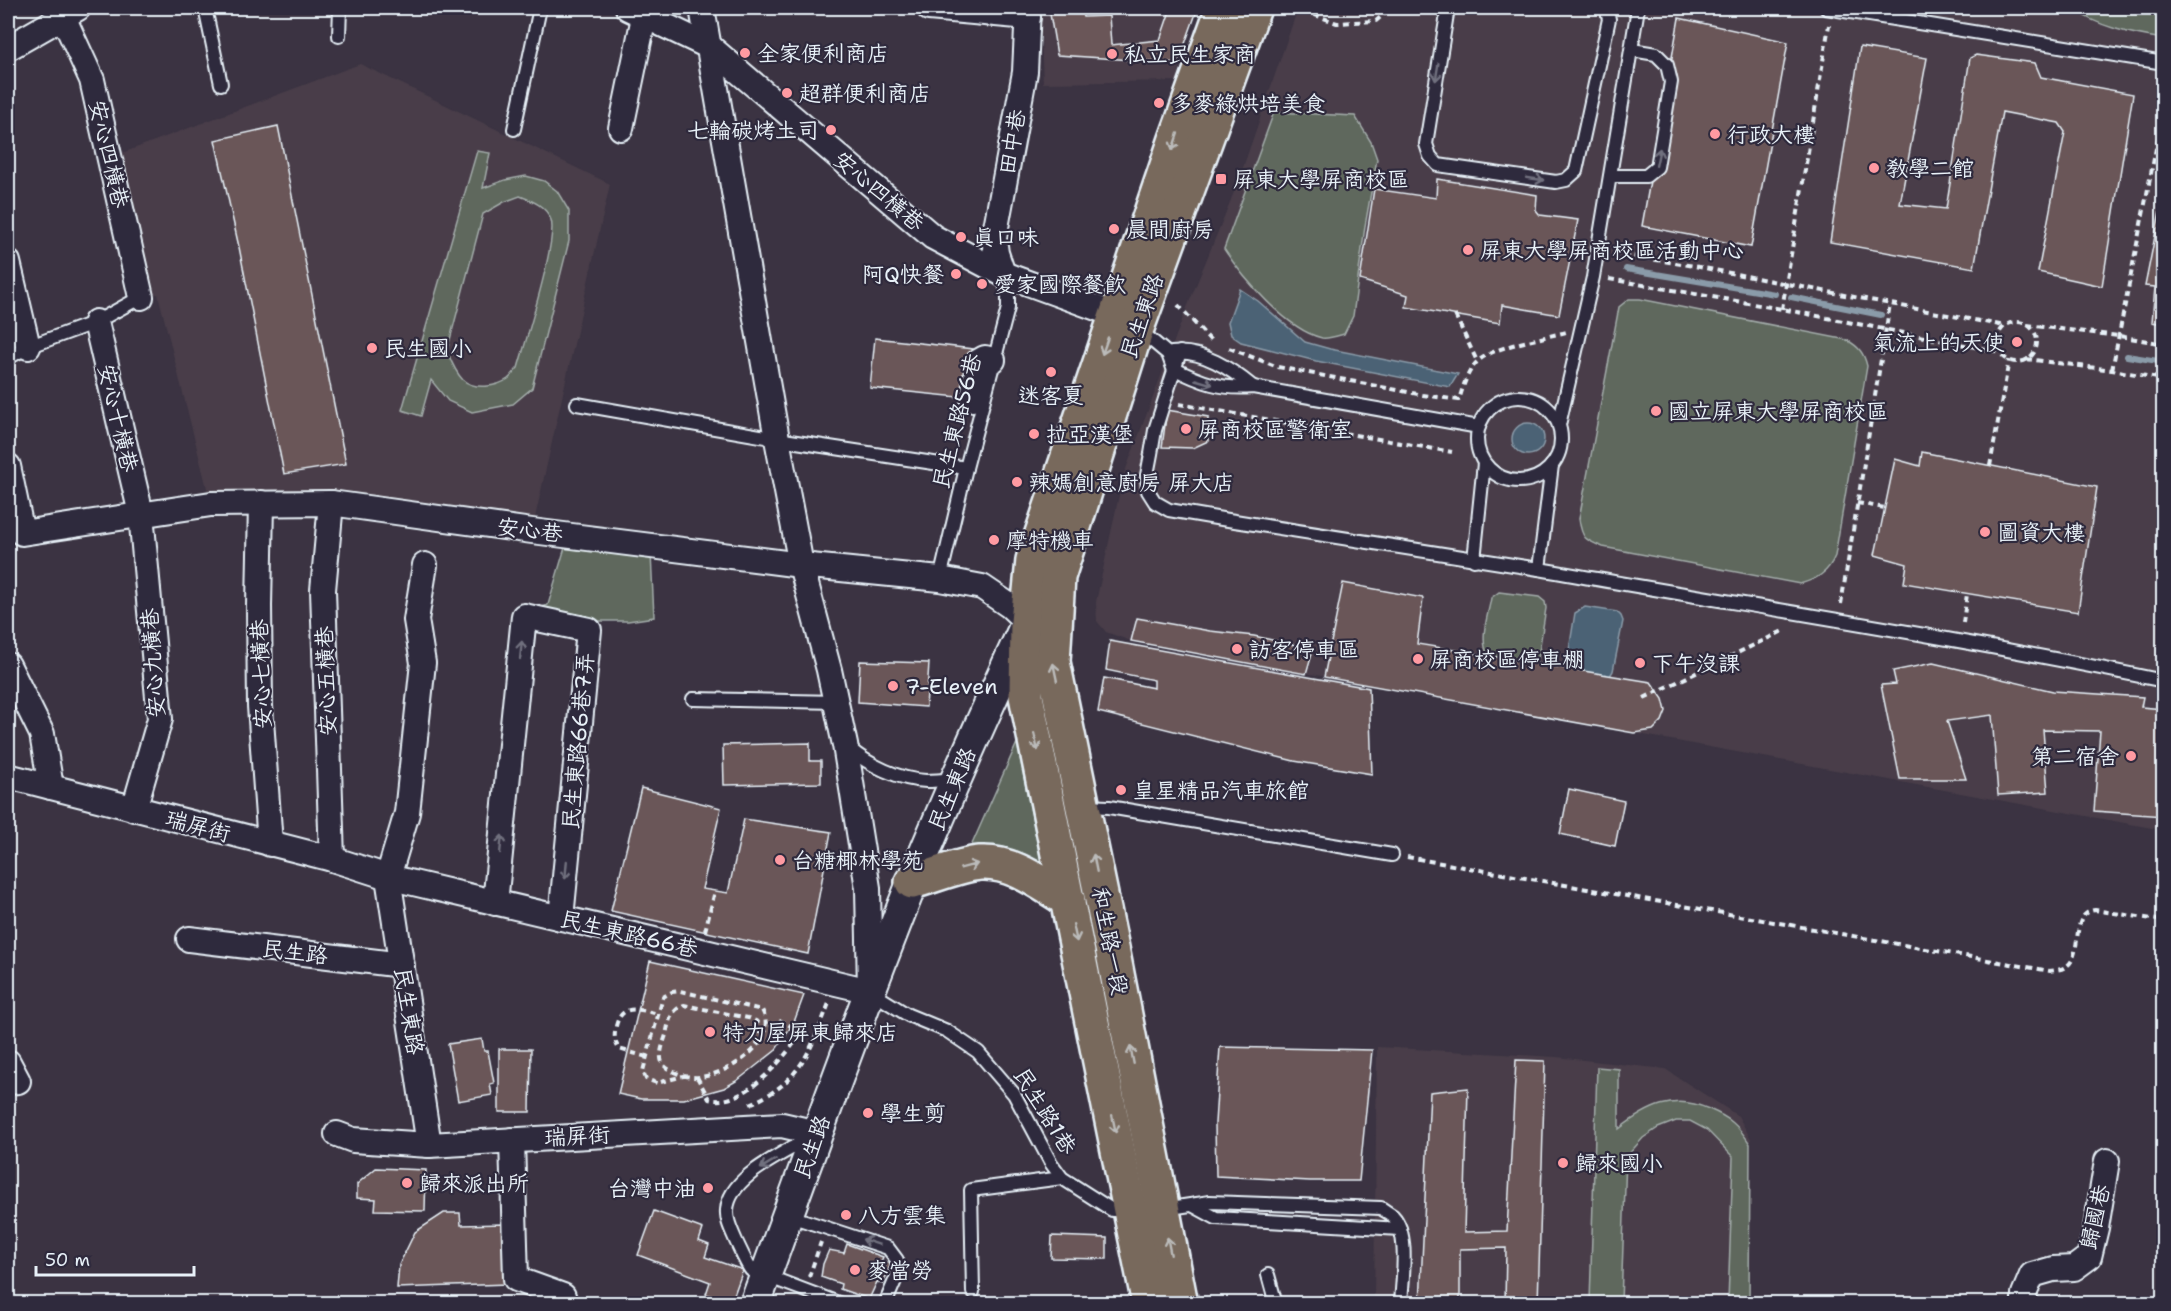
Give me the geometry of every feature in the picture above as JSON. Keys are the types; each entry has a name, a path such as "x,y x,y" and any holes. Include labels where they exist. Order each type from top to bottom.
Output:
{"main road":[{"name":"民生東路","path":"1058,577 1127,322 1223,8"},
{"name":"民生東路","path":"1027,622 1033,560 1254,8"},
{"name":"和生路一段","path":"1058,577 1053,662 1083,806 1155,1209 1149,1304"},
{"name":"和生路一段","path":"1027,622 1026,696 1068,900 1181,1304"},
{"path":"912,882 978,863 996,864 1023,873 1068,900"}],"street":[{"path":"702,8 801,565 837,702 845,745 868,888 870,991"},
{"path":"929,8 1028,12"},
{"name":"安心四橫巷","path":"8,48 66,10 92,80 141,297"},
{"name":"安心四橫巷","path":"621,128 636,12 710,47 933,237 1003,274 1127,322"},
{"name":"田中巷","path":"1003,274 994,238 1025,72 1028,12"},
{"path":"8,262 18,353"},
{"name":"安心十橫巷","path":"96,322 141,514"},
{"path":"974,399 978,362 985,358 993,360"},
{"name":"安心巷","path":"8,466 22,533 211,504 332,503 801,565 940,579 982,587 1011,606 1027,622"},
{"name":"安心七橫巷","path":"261,503 260,706 270,844"},
{"name":"安心五橫巷","path":"332,503 323,590 333,859"},
{"name":"安心九橫巷","path":"134,809 160,719 141,514"},
{"path":"388,877 407,813 423,663 416,620 425,565"},
{"name":"民生東路","path":"870,991 955,779 1027,622 1058,577"},
{"name":"民生東路66巷7弄","path":"495,903 524,616 589,630 561,918"},
{"path":"8,665 42,734 51,787"},
{"name":"瑞屏街","path":"8,776 333,859 388,877"},
{"name":"民生東路","path":"388,877 429,1144"},
{"name":"民生東路66巷","path":"388,877 870,991"},
{"name":"民生路","path":"189,939 402,965"},
{"name":"民生路","path":"760,1290 870,991"},
{"path":"8,1062 18,1081 8,1082"},
{"name":"瑞屏街","path":"337,1134 354,1140 429,1144 782,1125 818,1133"},
{"path":"512,1140 516,1280 563,1296"},
{"name":"歸國巷","path":"2024,1304 2024,1294 2032,1275 2053,1269 2074,1268 2089,1257 2107,1161"}],"lane":[{"path":"205,8 222,84"},
{"path":"339,36 340,8"},
{"path":"514,129 540,8"},
{"path":"1448,8 1426,144 1430,156 1438,165 1556,182 1566,180 1576,171 1610,19 1606,8"},
{"path":"1539,570 1552,465 1561,446 1559,425 1593,277 1638,8"},
{"path":"1826,8 2163,63"},
{"path":"1611,176 1646,176 1657,167 1671,82 1667,65 1656,54 1632,50"},
{"name":"民生東路56巷","path":"940,579 993,360 1008,308 1003,274"},
{"path":"18,353 96,322 141,297"},
{"path":"1127,322 1174,353 1192,354 1232,370 1252,387"},
{"path":"1174,353 1173,368 1155,430 1148,475 1148,491 1155,502 1169,510 1834,619 2163,681"},
{"path":"1173,368 1194,379 1231,389 1252,387 1479,427"},
{"path":"1552,465 1531,480 1505,479 1484,463 1477,439 1479,427 1492,406 1504,399 1518,396 1532,398 1545,405 1559,425"},
{"path":"577,404 777,439 966,468"},
{"path":"1474,560 1484,463"},
{"path":"693,699 837,702"},
{"path":"845,745 862,760 886,771 924,781 955,779"},
{"path":"1083,806 1109,807 1392,855"},
{"name":"民生路1巷","path":"870,991 908,1015 946,1030 978,1052 1014,1094 1051,1163 1062,1178 1112,1210 1155,1209"},
{"path":"818,1133 745,1178 736,1187 729,1201 727,1212 729,1224 760,1290 805,1289 841,1304"},
{"path":"973,1292 971,1190 1062,1178"},
{"path":"1155,1209 1210,1202 1381,1208 1394,1217 1400,1229 1404,1247 1401,1304"},
{"path":"1155,1209 1216,1218 1400,1229"},
{"path":"787,1215 888,1248 897,1260 897,1276 885,1304"},
{"path":"1268,1275 1276,1304"}],"path":[{"path":"1304,11 1337,23 1376,21 1392,8"},
{"path":"1782,309 1829,26"},
{"path":"2112,370 2163,108"},
{"path":"1598,250 2005,326 2016,322 2163,344"},
{"path":"1593,277 1782,309 2000,352 2015,362 2026,359 2163,379"},
{"path":"1841,604 1890,304"},
{"path":"1179,305 1213,342 1278,367 1460,400 1465,381 1477,362 1492,352 1566,332"},
{"path":"1455,315 1477,362"},
{"path":"2026,359 2035,351 2037,339 2035,333 2027,325"},
{"path":"2000,352 1998,339 2005,326"},
{"path":"1990,466 2009,360"},
{"path":"1164,401 1452,452"},
{"path":"1857,503 1885,508"},
{"path":"1963,623 1967,594"},
{"path":"1644,698 1783,631"},
{"path":"1392,855 2050,971 2067,967 2072,960 2082,917 2088,911 2163,921"},
{"path":"701,951 715,891"},
{"path":"687,1076 657,1083 646,1079 643,1071 663,997 680,991 762,1010 767,1019 766,1030"},
{"path":"748,1105 776,1091 792,1078 809,1051 830,999"},
{"path":"697,1077 709,1099 718,1102 729,1100 765,1076 786,1054 795,1042 791,1026 781,1021 766,1030 757,1044 739,1062 712,1075 687,1076 665,1067 660,1058 670,1017 676,1009 684,1005 756,1021 760,1026 757,1044"},
{"path":"647,1057 618,1049 614,1042 614,1034 618,1017 630,1010 659,1014"},
{"path":"805,1289 827,1228"}],"shaded area":[{"name":"私立民生家商","path":"1040,8 1193,8 1185,27 1178,81 1043,83"},
{"name":"國立屏東大學屏商校區","path":"1298,8 2163,8 2163,830 1131,641 1106,632 1097,621 1096,602 1123,477 1184,315 1237,185"},
{"path":"2072,8 2163,9 2163,39 2104,25"},
{"name":"民生國小","path":"360,64 610,184 532,531 211,504 158,294 141,297 109,158"},
{"path":"1274,112 1355,116 1371,142 1377,159 1353,316 1344,334 1330,338 1322,338 1309,333 1281,314 1254,288 1224,249"},
{"path":"477,151 490,153 483,188 526,176 544,181 557,191 569,211 569,241 532,388 513,404 472,412 448,401 431,380 421,416 402,410","holes":["520,196 539,205 551,220 550,248 545,269 518,368 508,379 498,384 473,385 460,377 447,351 483,214"]},
{"path":"1629,299 1640,299 1847,340 1860,351 1867,366 1835,556 1821,575 1800,584 1603,547 1585,538 1579,519 1619,307"},
{"path":"566,544 651,554 654,617 628,621 588,621 536,609 548,605"},
{"path":"1499,592 1539,597 1545,602 1538,658 1535,663 1488,656 1484,642 1485,627 1491,598"},
{"path":"1017,743 1041,861 1008,853 965,860"},
{"name":"歸來國小","path":"1377,1047 1556,1057 1665,1069 1738,1116 1751,1139 1750,1303 1374,1304"},
{"path":"1597,1067 1619,1069 1619,1129 1651,1109 1673,1102 1684,1102 1709,1109 1728,1119 1750,1144 1749,1303 1728,1303 1733,1157 1707,1130 1690,1121 1676,1121 1658,1128 1643,1138 1626,1157 1621,1303 1590,1303"}],"water":[{"path":"1240,289 1258,301 1305,342 1458,374 1450,387 1316,361 1241,342 1231,335 1228,322"},
{"path":"1528,423 1539,428 1544,439 1539,450 1528,455 1517,450 1512,439 1517,428"},
{"path":"1585,607 1617,612 1623,621 1610,676 1570,669 1567,663 1575,613"}],"building":[{"path":"1049,8 1081,8 1083,17 1109,16 1111,45 1160,40 1171,8 1198,8 1178,63 1057,55"},
{"name":"行政大樓","path":"1679,18 1788,42 1751,247 1642,226"},
{"name":"教學二館","path":"1860,47 1927,58 1900,204 1946,209 1970,58 1976,55 2035,63 2041,77 2133,94 2102,286 2038,272 2065,132 2059,123 2002,112 1974,268 1830,242"},
{"path":"278,126 346,464 284,474 239,247 215,140"},
{"name":"屏東大學屏商校區活動中心","path":"1437,179 1537,195 1536,210 1540,215 1578,220 1559,315 1502,305 1500,323 1406,307 1408,295 1360,280 1374,189 1436,198"},
{"path":"2164,191 2164,324 2152,322 2155,287 2145,286"},
{"path":"875,338 973,349 968,398 870,388"},
{"name":"屏商校區警衛室","path":"1167,410 1208,417 1208,441 1193,448 1162,447"},
{"name":"圖資大樓","path":"1922,452 2097,487 2078,612 1904,583 1907,564 1875,555 1895,459 1920,466"},
{"name":"屏商校區停車棚","path":"1343,583 1423,598 1417,644 1651,682 1663,699 1666,711 1662,721 1653,730 1634,733 1324,677"},
{"name":"訪客停車區","path":"1137,618 1254,636 1295,645 1312,653 1306,674 1131,641"},
{"path":"1110,641 1369,688 1372,774 1294,761 1098,712 1104,678 1154,688 1154,680 1106,670"},
{"name":"7-Eleven","path":"860,661 929,663 926,707 858,702"},
{"name":"第二宿舍","path":"1933,663 2053,691 2143,697 2141,707 2164,709 2164,816 2094,811 2100,731 2043,730 2048,792 1998,795 1992,715 1947,721 1966,779 1900,779 1881,685 1896,684 1893,671"},
{"path":"810,743 810,761 821,761 821,783 724,785 723,745"},
{"name":"台糖椰林學苑","path":"641,788 721,808 702,889 728,893 744,819 831,832 808,954 611,911"},
{"path":"1569,789 1624,801 1615,846 1560,834"},
{"name":"特力屋屏東歸來店","path":"650,961 804,995 794,1022 775,1051 724,1088 684,1099 641,1099 618,1094"},
{"path":"482,1039 484,1051 488,1051 494,1083 490,1084 492,1095 458,1101 448,1044"},
{"path":"1220,1047 1372,1050 1359,1181 1216,1176 1215,1123"},
{"path":"499,1049 531,1049 530,1112 499,1112"},
{"path":"1516,1060 1545,1061 1538,1304 1505,1304 1506,1248 1460,1249 1460,1304 1420,1304 1430,1092 1468,1088 1464,1232 1507,1231"},
{"path":"376,1168 426,1170 425,1211 375,1210 376,1199 357,1198 357,1184"},
{"path":"654,1211 703,1229 699,1241 709,1245 705,1257 743,1270 731,1303 706,1294 710,1282 638,1255"},
{"path":"444,1213 460,1213 461,1225 504,1224 507,1284 397,1288 399,1265 415,1232"},
{"path":"1052,1236 1107,1238 1107,1259 1051,1258"},
{"name":"麥當勞","path":"847,1244 883,1257 881,1262 891,1263 883,1284 877,1282 869,1299 840,1289 841,1284 821,1277 829,1250 844,1253"}],"waterway":[{"path":"1626,269 1775,294"},
{"path":"1791,297 1881,315"},
{"path":"2127,356 2164,362"}],"place":[{"name":"全家便利商店","path":"745,53"},
{"name":"私立民生家商","path":"1112,54"},
{"name":"超群便利商店","path":"787,93"},
{"name":"多麥綠烘培美食","path":"1159,103"},
{"name":"七輪碳烤土司","path":"831,130"},
{"name":"行政大樓","path":"1715,134"},
{"name":"教學二館","path":"1874,168"},
{"name":"屏東大學屏商校區","path":"1221,179"},
{"name":"晨間廚房","path":"1114,229"},
{"name":"真口味","path":"961,237"},
{"name":"屏東大學屏商校區活動中心","path":"1468,250"},
{"name":"阿Q快餐","path":"956,274"},
{"name":"愛家國際餐飲","path":"982,284"},
{"name":"氣流上的天使","path":"2017,342"},
{"name":"民生國小","path":"372,348"},
{"name":"迷客夏","path":"1051,372"},
{"name":"國立屏東大學屏商校區","path":"1656,411"},
{"name":"屏商校區警衛室","path":"1186,429"},
{"name":"拉亞漢堡","path":"1034,434"},
{"name":"辣媽創意廚房 屏大店","path":"1017,482"},
{"name":"圖資大樓","path":"1985,532"},
{"name":"摩特機車","path":"994,540"},
{"name":"訪客停車區","path":"1237,649"},
{"name":"屏商校區停車棚","path":"1418,659"},
{"name":"下午沒課","path":"1640,663"},
{"name":"7-Eleven","path":"893,686"},
{"name":"第二宿舍","path":"2131,756"},
{"name":"皇星精品汽車旅館","path":"1121,790"},
{"name":"台糖椰林學苑","path":"780,860"},
{"name":"特力屋屏東歸來店","path":"710,1032"},
{"name":"學生剪","path":"868,1113"},
{"name":"歸來國小","path":"1563,1163"},
{"name":"歸來派出所","path":"407,1183"},
{"name":"台灣中油","path":"708,1188"},
{"name":"八方雲集","path":"846,1215"},
{"name":"麥當勞","path":"855,1270"}]}
